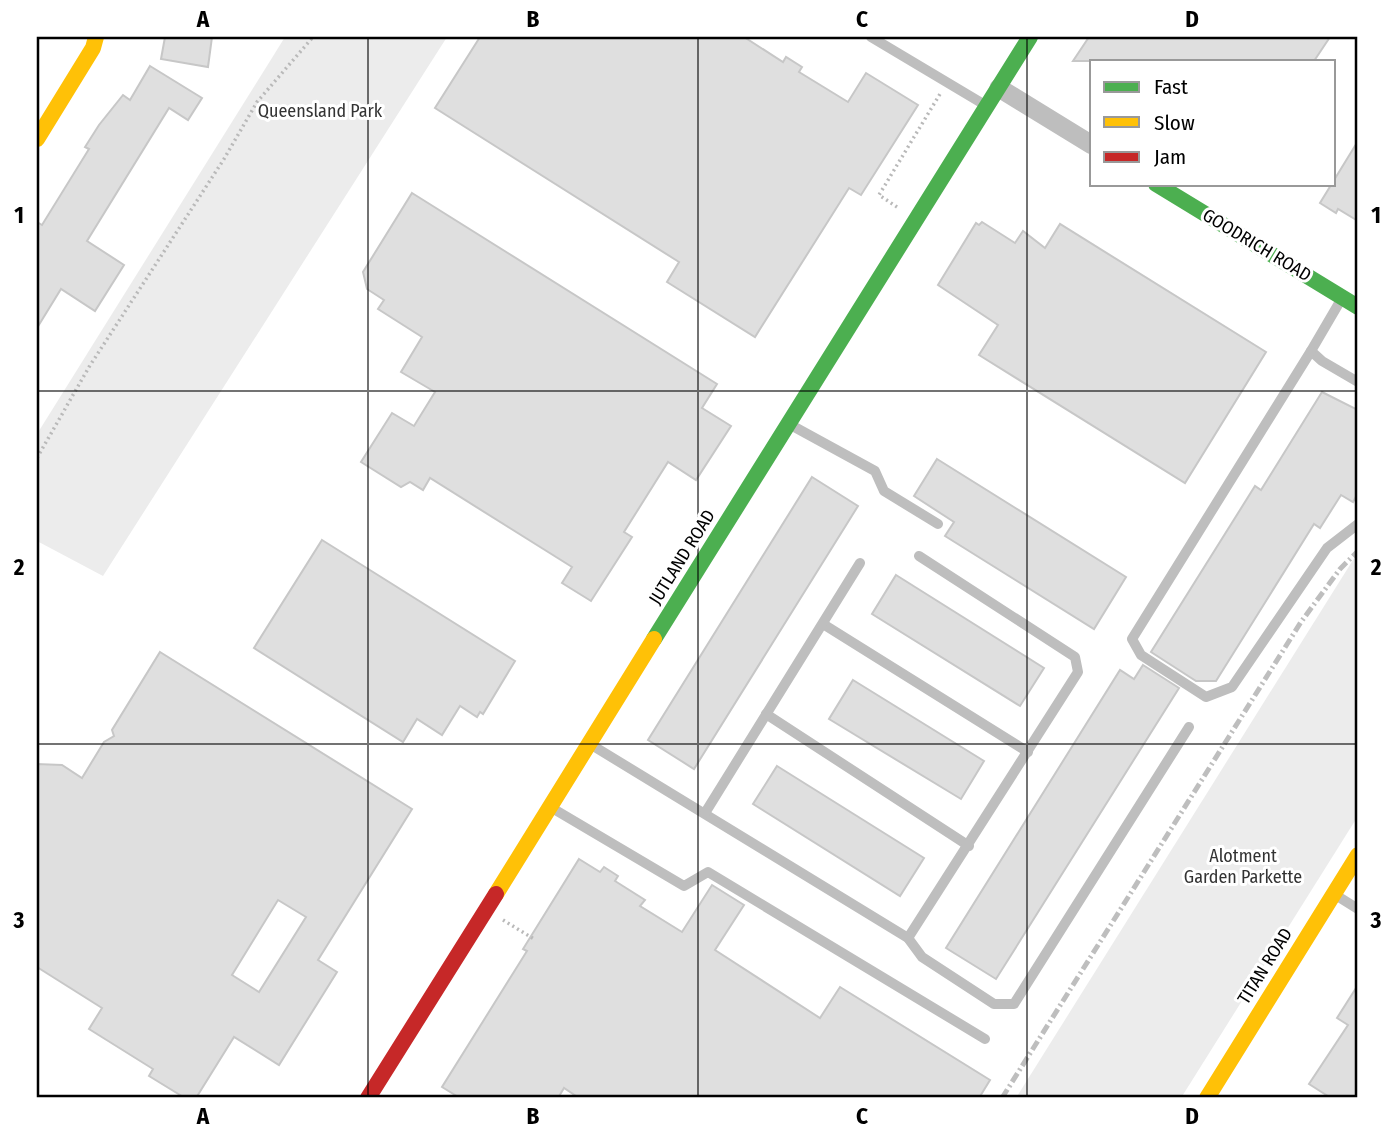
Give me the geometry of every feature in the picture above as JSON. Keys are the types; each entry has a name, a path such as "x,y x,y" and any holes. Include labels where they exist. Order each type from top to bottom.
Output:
{"street":[{"path":"37,139 93,48 96,37"},
{"name":"JUTLAND ROAD","path":"373,1094 484,909 1030,37"},
{"path":"999,88 1090,144"},
{"name":"GOODRICH ROAD","path":"1159,186 1358,306"},
{"name":"TITAN ROAD","path":"1207,1098 1358,855"}],"lane":[{"path":"872,37 987,106"},
{"path":"1342,298 1132,639 1141,655 1206,697 1220,694 1232,687 1327,548 1358,524"},
{"path":"1311,351 1322,361 1358,382"},
{"path":"789,424 875,471 884,491 938,524"},
{"path":"908,938 1078,672 1076,657 919,556"},
{"path":"705,813 860,563"},
{"path":"823,624 1028,752"},
{"path":"766,715 969,846"},
{"path":"589,744 908,938 922,957 994,1004 1014,1004 1189,727"},
{"path":"549,806 684,887 708,872 985,1039"},
{"path":"1334,894 1358,909"}],"path":[{"path":"37,458 89,367 224,159 257,102 313,37"},
{"path":"916,220 879,195 947,83"},
{"path":"484,909 534,939"}],"green space":[{"name":"Queensland Park","path":"285,37 447,37 103,576 37,541 37,434"},
{"name":"Alotment Garden Parkette","path":"1358,552 1358,816 1181,1098 1016,1098"}],"building":[{"path":"165,37 212,37 208,67 161,59"},
{"path":"480,37 744,37 783,62 786,57 802,67 799,72 848,102 866,73 918,105 861,195 849,188 755,337 667,282 679,262 435,108"},
{"path":"1089,37 1330,37 1315,60 1073,61"},
{"path":"150,66 202,98 188,120 169,108 87,241 124,265 95,311 61,289 37,328 37,222 42,225 89,149 85,147 99,125 123,95 130,100"},
{"path":"1358,141 1358,221 1338,209 1336,213 1320,203 1330,186 1336,186 1336,177"},
{"path":"412,193 717,384 702,408 731,426 696,480 668,462 624,532 632,537 591,601 562,583 572,567 430,478 423,490 410,482 401,487 361,462 392,413 414,426 435,392 401,372 422,337 378,309 384,300 367,289 363,272"},
{"path":"982,222 1015,243 1023,231 1045,248 1060,224 1266,352 1185,483 979,355 998,325 938,285 976,223 979,225"},
{"path":"1322,392 1358,410 1358,493 1353,502 1341,495 1320,528 1314,524 1216,681 1196,681 1151,652 1255,486 1261,490"},
{"path":"937,459 1126,577 1094,629 945,536 954,522 914,496"},
{"path":"812,477 858,506 694,769 648,740"},
{"path":"322,540 515,661 483,714 480,712 477,717 460,706 442,735 417,719 403,742 254,648"},
{"path":"896,575 1044,668 1020,706 872,614"},
{"path":"160,652 412,809 318,960 337,972 279,1065 234,1037 196,1098 185,1098 149,1076 153,1069 89,1029 102,1008 37,967 37,764 62,765 82,778 104,742 114,736 112,730","holes":["278,900 306,917 259,992 232,975"]},
{"path":"1143,665 1179,688 996,979 946,948 1120,670 1134,679"},
{"path":"853,680 984,761 961,799 829,719"},
{"path":"777,766 924,858 900,896 753,804"},
{"path":"579,859 600,872 604,867 618,876 615,881 645,900 640,906 682,932 712,885 744,905 715,950 820,1018 840,987 990,1080 979,1098 579,1098 564,1088 558,1098 460,1098 442,1087 527,951 523,949"},
{"path":"1358,985 1358,1098 1331,1098 1309,1084 1348,1025 1337,1018"}],"railway":[{"path":"1002,1098 1301,622 1340,569 1358,551"}],"traffic: fast":[{"path":"654,639 1030,37"},
{"path":"1159,186 1358,307"}],"traffic: slow":[{"path":"37,139 93,48 96,37"},
{"path":"496,894 654,639"},
{"path":"1207,1098 1358,855"}],"traffic: jam":[{"path":"368,1098 496,894"}]}
